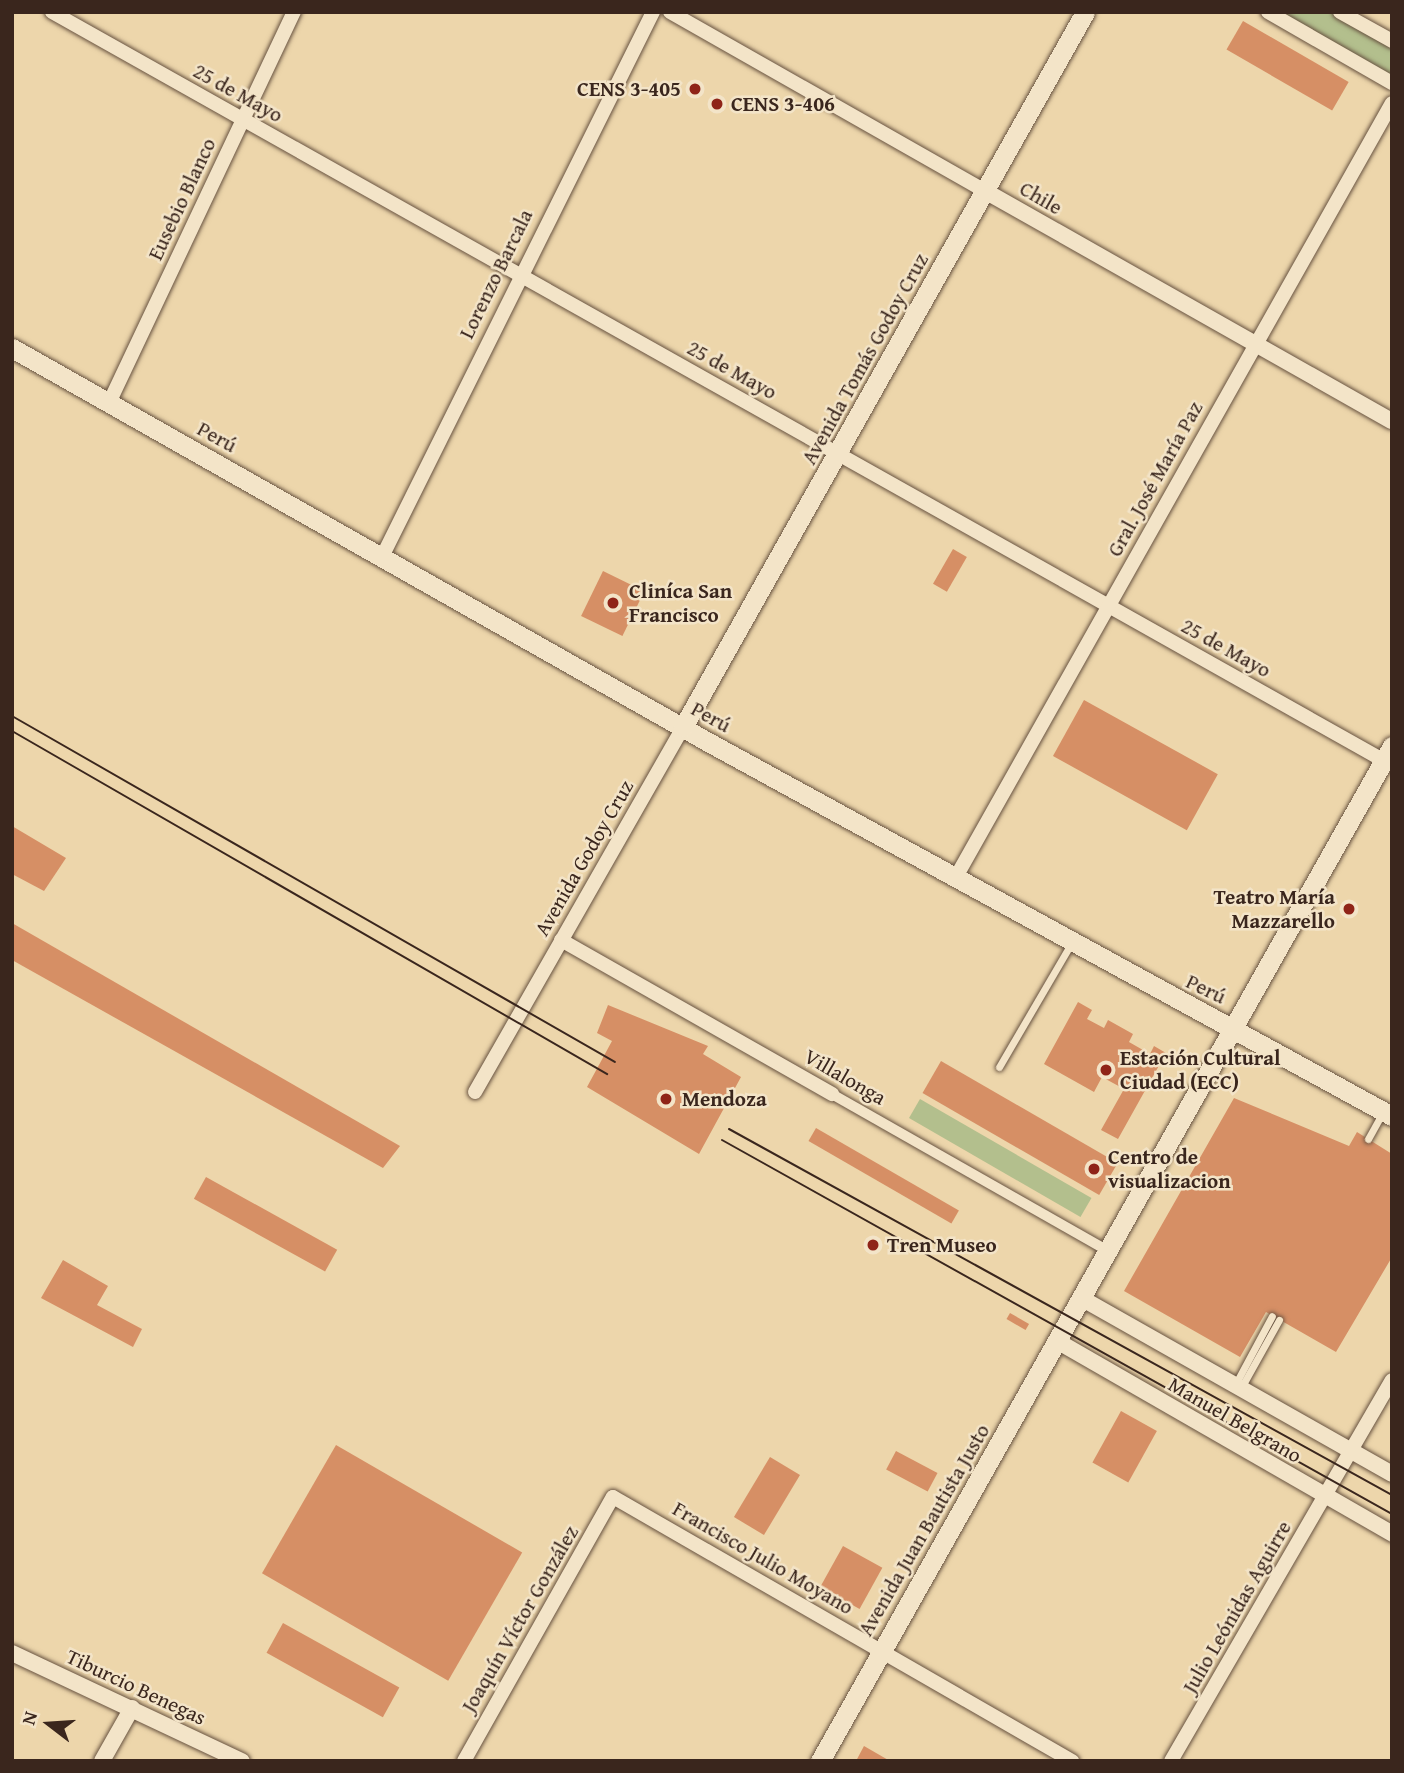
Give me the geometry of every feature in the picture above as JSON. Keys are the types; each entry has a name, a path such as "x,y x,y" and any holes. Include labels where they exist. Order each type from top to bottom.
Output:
{"main road":[{"name":"Avenida Tomás Godoy Cruz","path":"683,727 1085,12"},
{"name":"Perú","path":"12,348 683,727 1072,942 1234,1027 1387,1114"},
{"name":"Avenida Juan Bautista Justo","path":"820,1761 1389,757"}],"street":[{"name":"25 de Mayo","path":"52,12 1108,606 1389,757"},
{"name":"Eusebio Blanco","path":"109,403 294,12"},
{"name":"Lorenzo Barcala","path":"382,557 518,274 653,12"},
{"name":"Chile","path":"670,12 1392,421"},
{"path":"1268,12 1392,83"},
{"path":"1340,12 1392,41"},
{"name":"Gral. José María Paz","path":"956,877 1392,103"},
{"name":"Avenida Godoy Cruz","path":"474,1092 683,727"},
{"name":"Villalonga","path":"561,940 1108,1251"},
{"name":"Manuel Belgrano","path":"1082,1298 1392,1474"},
{"name":"Manuel Belgrano","path":"1058,1341 1392,1534"},
{"name":"Julio Leónidas Aguirre","path":"1171,1761 1392,1380"},
{"name":"Francisco Julio Moyano","path":"613,1497 1072,1761"},
{"name":"Joaquín Víctor González","path":"464,1761 613,1497"},
{"name":"Tiburcio Benegas","path":"12,1653 242,1761"},
{"path":"102,1761 132,1708"}],"lane":[{"path":"999,1068 1072,942"},
{"path":"1368,1139 1387,1114"},
{"path":"1238,1387 1275,1318"}],"green space":[{"path":"1268,12 1340,12 1392,41 1392,83"},
{"path":"920,1099 1091,1198 1080,1217 909,1118"}],"building":[{"path":"1243,21 1349,82 1332,111 1226,50"},
{"path":"953,549 967,557 947,592 933,584"},
{"name":"Cliníca San Francisco","path":"603,571 644,591 622,636 581,616"},
{"path":"1084,700 1218,774 1187,830 1053,756"},
{"path":"12,826 66,858 44,891 12,874"},
{"path":"12,923 400,1146 383,1168 12,960"},
{"name":"Estación Cultural Ciudad (ECC)","path":"1078,1002 1092,1010 1087,1019 1104,1028 1108,1020 1133,1034 1129,1042 1150,1054 1154,1046 1166,1053 1118,1139 1101,1130 1124,1089 1102,1077 1094,1092 1044,1064"},
{"path":"608,1005 708,1046 703,1054 741,1077 699,1154 587,1087 612,1041 597,1033"},
{"path":"941,1061 1118,1163 1099,1195 922,1093"},
{"path":"1234,1098 1349,1146 1357,1132 1392,1154 1392,1257 1336,1352 1266,1312 1240,1357 1124,1291"},
{"path":"816,1128 959,1210 951,1223 808,1141"},
{"path":"206,1177 337,1250 325,1272 194,1199"},
{"path":"63,1260 108,1286 97,1305 142,1329 133,1347 41,1298"},
{"path":"1010,1313 1029,1324 1026,1330 1006,1319"},
{"path":"1121,1411 1157,1431 1128,1482 1092,1463"},
{"path":"336,1445 522,1552 448,1681 262,1573"},
{"path":"896,1451 937,1473 928,1492 886,1470"},
{"path":"770,1457 800,1475 764,1535 734,1517"},
{"path":"843,1546 882,1568 860,1609 820,1587"},
{"path":"283,1623 399,1687 383,1717 267,1653"},
{"path":"864,1746 890,1761 856,1761"}],"tram line":[{"path":"12,716 615,1062"},
{"path":"12,731 607,1074"},
{"path":"729,1129 1392,1495"},
{"path":"722,1140 1392,1514"}],"place":[{"name":"CENS 3-405","path":"695,89"},
{"name":"CENS 3-406","path":"717,104"},
{"name":"Cliníca San Francisco","path":"613,603"},
{"name":"Teatro María Mazzarello","path":"1349,909"},
{"name":"Estación Cultural Ciudad (ECC)","path":"1106,1070"},
{"name":"Mendoza","path":"666,1099"},
{"name":"Centro de visualizacion","path":"1094,1169"},
{"name":"Tren Museo","path":"873,1245"}]}
